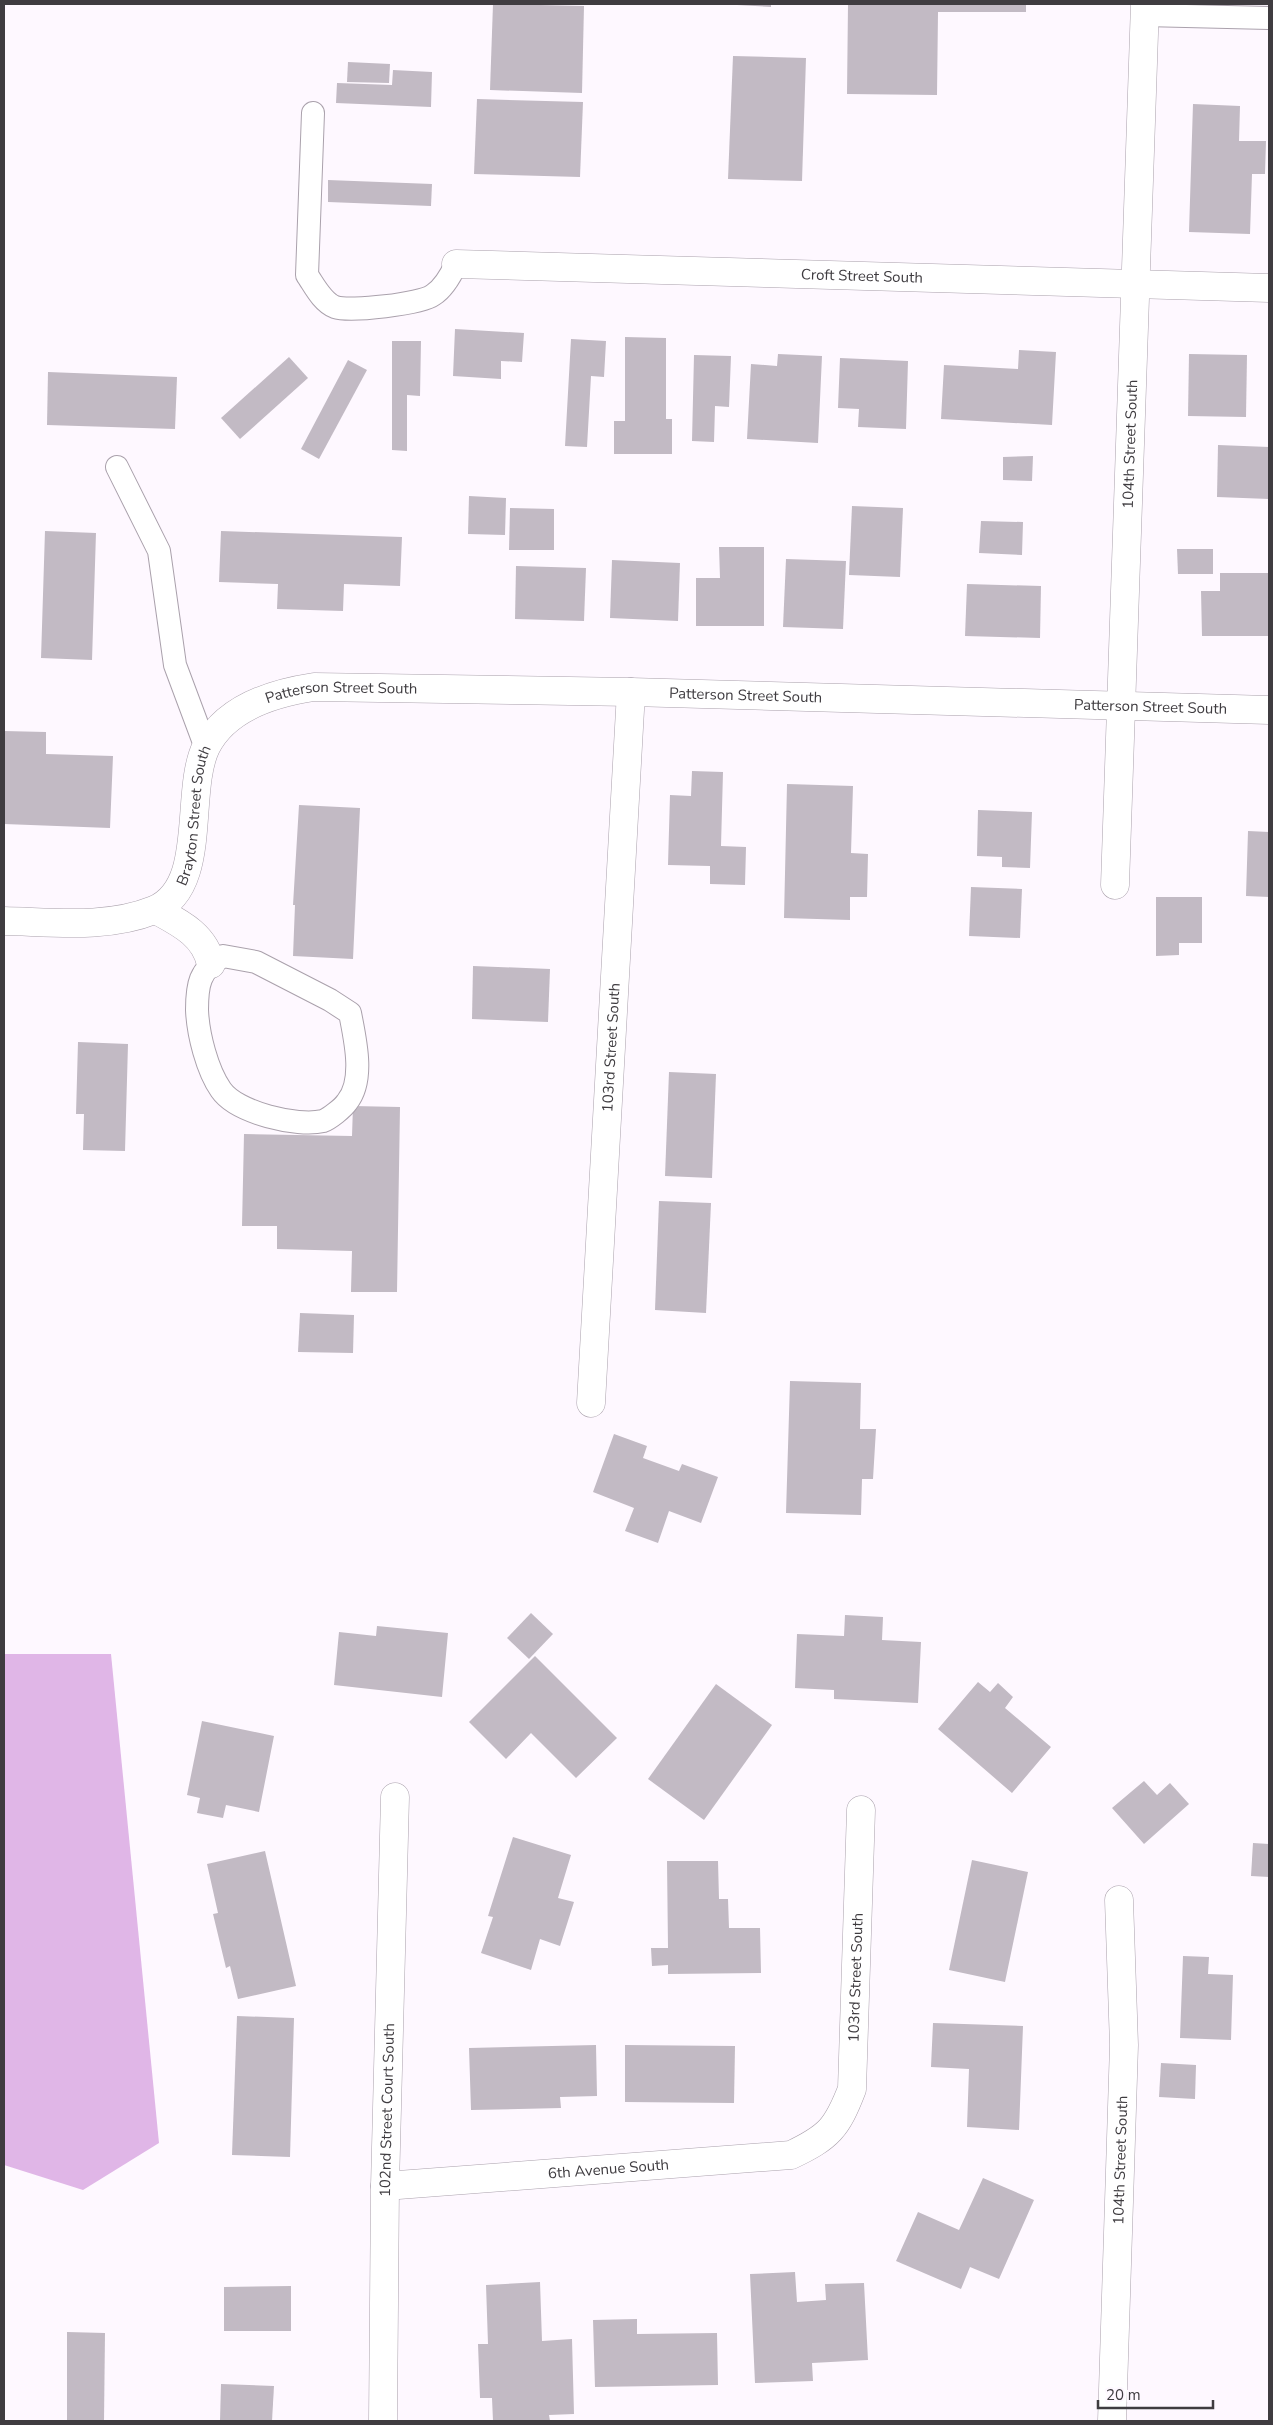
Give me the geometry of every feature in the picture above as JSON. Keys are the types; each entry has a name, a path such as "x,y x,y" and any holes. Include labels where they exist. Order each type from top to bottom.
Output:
{"street":[{"name":"104th Street South","path":"1115,885 1144,9"},
{"name":"Croft Street South","path":"456,264 1269,288"},
{"name":"Patterson Street South","path":"230,718 260,700 314,687 631,692 1269,710"},
{"name":"103rd Street South","path":"591,1402 631,692"},
{"name":"Brayton Street South","path":"156,910 174,895 186,874 197,778 206,748 230,718"},
{"path":"4,921 88,922 123,920 156,910 187,927 208,950 211,964"},
{"name":"102nd Street Court South","path":"383,2421 384,2186 395,1797"},
{"name":"103rd Street South","path":"826,2136 842,2116 852,2089 861,1810"},
{"name":"104th Street South","path":"1112,2421 1124,2045 1119,1900"},
{"name":"6th Avenue South","path":"384,2186 791,2155 826,2136"}],"lane":[{"path":"1144,9 1269,18"},
{"path":"313,114 308,274 321,296 334,306 360,309 381,307 433,296 449,279 456,264"},
{"path":"116,467 159,550 175,665 206,748"},
{"path":"223,956 256,962 330,1000 350,1013 355,1039 358,1074 348,1102 324,1121 290,1121 251,1112 221,1091 204,1053 198,1018 197,985 211,964 223,956"}],"shaded area":[{"path":"4,1654 111,1654 159,2143 83,2190 4,2165"}],"building":[{"path":"493,4 584,6 582,93 490,90"},
{"path":"719,4 771,4 771,7"},
{"path":"848,4 1026,4 1026,12 938,12 937,95 847,94"},
{"path":"733,56 806,58 802,181 728,179"},
{"path":"348,62 390,64 389,83 347,82"},
{"path":"393,70 432,72 431,107 336,103 337,83 392,85"},
{"path":"477,99 583,102 580,177 474,174"},
{"path":"1193,104 1240,106 1239,141 1266,141 1265,174 1252,174 1250,234 1189,232"},
{"path":"328,180 432,184 431,206 328,202"},
{"path":"455,329 524,333 522,362 501,361 501,379 453,376"},
{"path":"625,337 666,338 666,419 672,419 672,454 614,454 614,421 625,421"},
{"path":"571,339 606,341 604,377 591,376 587,447 565,446"},
{"path":"392,341 421,341 420,396 407,395 407,451 392,450"},
{"path":"1019,350 1056,352 1052,425 941,419 944,365 1018,369"},
{"path":"778,354 822,356 818,443 747,439 751,364 777,366"},
{"path":"1189,354 1247,355 1246,417 1188,416"},
{"path":"694,355 731,356 729,407 715,406 714,442 692,441"},
{"path":"289,357 308,378 240,439 221,418"},
{"path":"840,358 908,361 906,429 858,427 859,409 838,408"},
{"path":"348,360 367,370 319,459 301,449"},
{"path":"48,372 177,377 175,429 47,425"},
{"path":"1218,445 1269,447 1269,499 1217,497"},
{"path":"1033,456 1032,481 1003,480 1003,457"},
{"path":"469,496 506,498 505,535 468,534"},
{"path":"852,506 903,508 900,577 849,575"},
{"path":"510,508 554,509 554,550 509,550"},
{"path":"981,521 1023,522 1022,555 979,553"},
{"path":"45,531 96,533 92,660 41,658"},
{"path":"221,531 402,537 400,586 344,584 343,611 277,609 278,584 219,582"},
{"path":"719,547 764,547 764,626 696,626 696,578 720,578"},
{"path":"1177,549 1213,549 1213,574 1178,574"},
{"path":"786,559 846,561 843,629 783,627"},
{"path":"612,560 680,563 678,621 610,618"},
{"path":"516,566 586,568 584,621 515,619"},
{"path":"1220,573 1269,573 1269,636 1202,636 1201,591 1220,591"},
{"path":"967,584 1041,586 1040,638 965,636"},
{"path":"4,731 46,732 46,754 113,756 110,828 4,824"},
{"path":"692,771 723,772 721,846 746,847 745,885 710,884 710,866 668,865 670,795 691,796"},
{"path":"787,784 853,786 851,853 868,854 867,897 850,897 850,920 784,918"},
{"path":"299,805 360,808 353,959 293,956 295,905 293,905"},
{"path":"978,810 1032,812 1030,868 1002,867 1002,857 977,856"},
{"path":"1248,831 1269,832 1269,897 1246,896"},
{"path":"971,887 1022,889 1020,938 969,936"},
{"path":"1156,897 1202,897 1202,943 1179,943 1179,955 1156,956"},
{"path":"473,966 550,969 548,1022 472,1019"},
{"path":"78,1042 128,1044 125,1151 83,1150 84,1114 76,1114"},
{"path":"669,1072 716,1074 712,1178 665,1176"},
{"path":"353,1106 400,1107 397,1292 351,1292 352,1251 277,1249 277,1226 242,1226 244,1134 352,1136"},
{"path":"659,1201 711,1203 706,1313 655,1310"},
{"path":"300,1313 354,1315 353,1353 298,1352"},
{"path":"790,1381 861,1383 860,1429 876,1429 873,1479 862,1479 861,1515 786,1513"},
{"path":"614,1434 647,1446 643,1458 679,1471 682,1464 718,1477 701,1523 669,1511 658,1543 625,1531 634,1508 593,1492"},
{"path":"531,1613 553,1634 529,1659 507,1638"},
{"path":"845,1615 883,1617 882,1640 921,1642 918,1703 834,1699 834,1690 795,1688 797,1634 844,1636"},
{"path":"377,1626 448,1633 442,1697 334,1685 339,1632 376,1636"},
{"path":"535,1656 617,1738 576,1778 531,1733 506,1759 469,1722"},
{"path":"978,1682 990,1692 998,1683 1013,1697 1005,1708 1051,1747 1012,1793 938,1729"},
{"path":"716,1684 772,1725 704,1820 648,1779"},
{"path":"202,1721 274,1736 259,1812 226,1805 223,1818 197,1813 200,1798 187,1795"},
{"path":"1144,1781 1157,1795 1170,1783 1189,1804 1144,1844 1112,1808"},
{"path":"513,1837 571,1855 558,1898 574,1902 560,1946 540,1939 531,1970 481,1953 493,1917 488,1916"},
{"path":"1253,1843 1269,1844 1269,1877 1251,1876"},
{"path":"265,1851 296,1986 238,1999 230,1966 226,1968 213,1914 218,1913 207,1864"},
{"path":"972,1860 1028,1872 1005,1982 949,1970"},
{"path":"667,1861 718,1861 719,1899 728,1899 729,1928 760,1928 761,1973 668,1974 668,1965 652,1966 651,1948 668,1948"},
{"path":"1183,1956 1209,1957 1208,1974 1233,1975 1231,2040 1180,2038"},
{"path":"237,2016 294,2018 290,2157 232,2155"},
{"path":"933,2023 1023,2026 1019,2130 967,2127 969,2069 931,2067"},
{"path":"596,2045 597,2096 560,2097 561,2108 471,2110 469,2048"},
{"path":"625,2045 735,2046 734,2103 625,2102"},
{"path":"1161,2063 1196,2065 1195,2099 1159,2097"},
{"path":"983,2178 1034,2200 999,2279 970,2267 961,2289 896,2261 918,2212 959,2230"},
{"path":"795,2272 797,2302 826,2300 825,2284 864,2283 868,2360 812,2363 813,2381 755,2383 750,2274"},
{"path":"540,2282 542,2341 572,2339 574,2414 549,2415 550,2421 493,2421 492,2398 480,2398 478,2344 488,2344 486,2285"},
{"path":"291,2286 291,2331 224,2331 224,2287"},
{"path":"637,2319 637,2334 717,2333 718,2385 595,2387 593,2320"},
{"path":"67,2332 105,2333 104,2421 67,2421"},
{"path":"221,2384 274,2386 272,2421 220,2421"}]}
